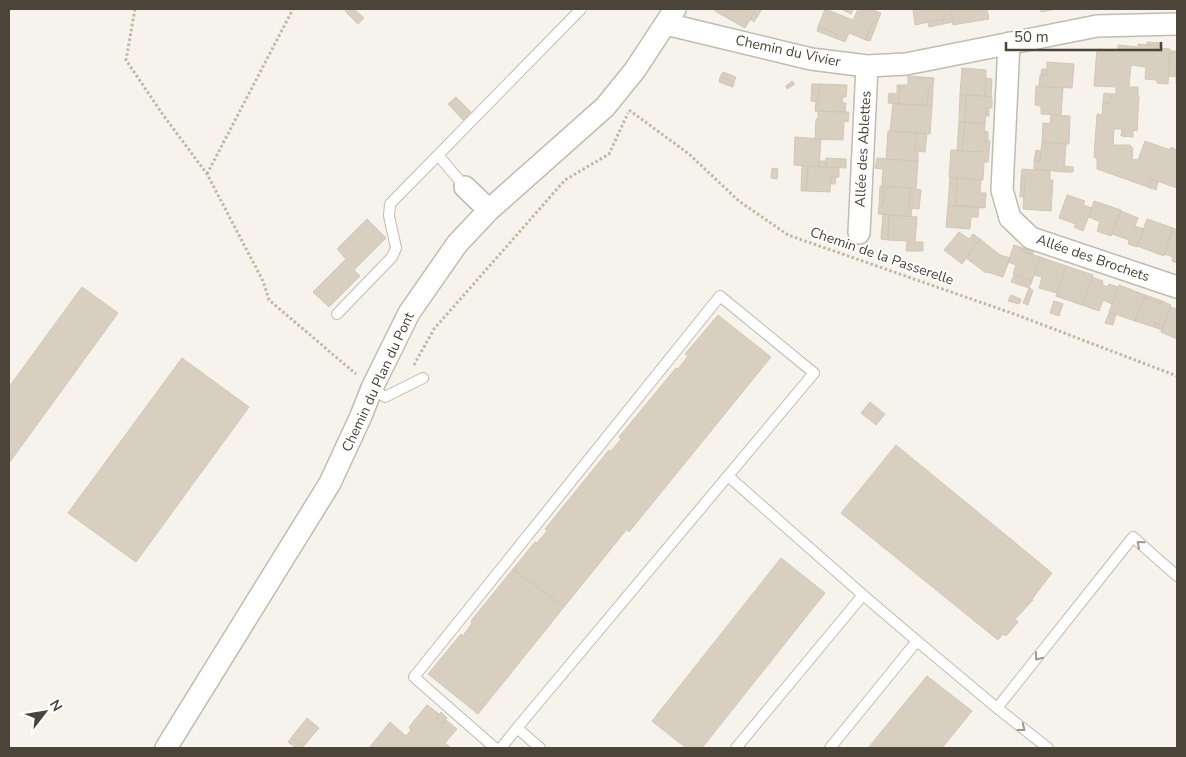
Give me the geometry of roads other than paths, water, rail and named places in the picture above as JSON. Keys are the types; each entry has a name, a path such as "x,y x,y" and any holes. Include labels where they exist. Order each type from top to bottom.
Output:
{"street":[{"name":"Chemin du Vivier","path":"671,17 811,59 867,66 906,64 1097,26 1177,24"},
{"name":"Chemin du Plan du Pont","path":"166,748 330,483 372,388 409,313 457,244 489,210 605,107 635,70 671,17"},
{"name":"Allée des Brochets","path":"1008,44 1002,190 1010,218 1031,238 1177,287"},
{"name":"Allée des Ablettes","path":"859,233 867,66"},
{"path":"465,187 489,210"}],"lane":[{"path":"338,314 392,257 396,248 389,216 390,204 581,9"},
{"path":"438,155 465,187"},
{"path":"495,748 414,677 720,296 814,373 501,748"},
{"path":"372,388 385,397 423,378"},
{"path":"728,476 917,642 1048,748"},
{"path":"997,708 1133,538 1177,576"},
{"path":"736,748 863,595"},
{"path":"830,748 917,642"},
{"path":"517,728 540,748"}]}
